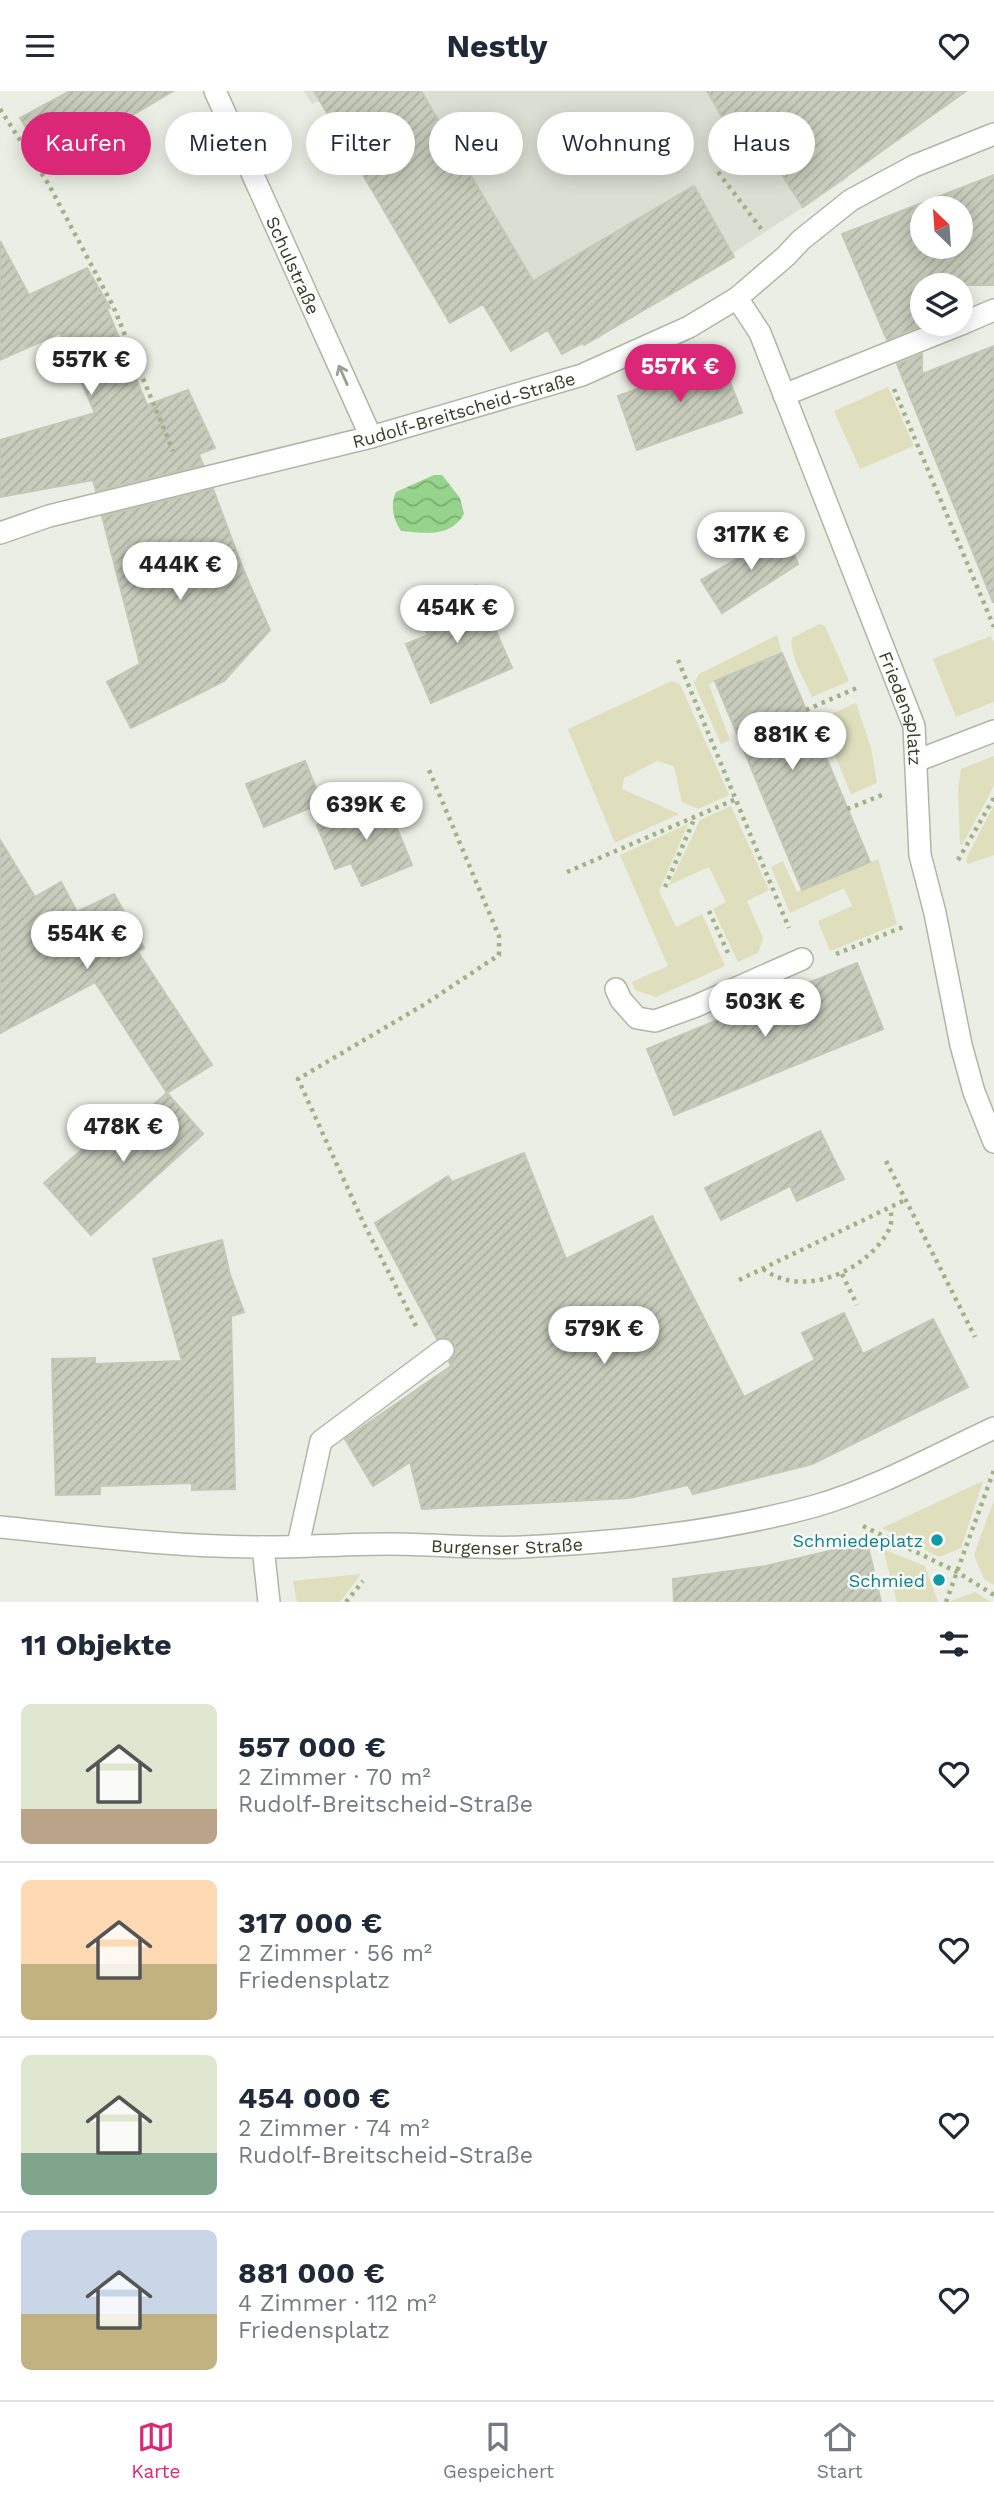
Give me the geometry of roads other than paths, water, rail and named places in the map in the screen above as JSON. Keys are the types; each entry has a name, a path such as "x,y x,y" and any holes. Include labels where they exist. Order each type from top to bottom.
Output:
{"street":[{"name":"Schulstraße","path":"215,91 371,437"},
{"name":"Rudolf-Breitscheid-Straße","path":"0,533 57,514 371,437 582,375 689,327 737,298 786,257 800,240 851,201 914,166 994,134"},
{"name":"Friedensplatz","path":"737,298 760,333 914,726 920,855 933,905 961,1045 974,1091 994,1142"},
{"path":"973,319 994,310"},
{"path":"784,395 931,336"},
{"path":"916,761 994,731"},
{"path":"616,989 621,1000 637,1018 655,1021 802,959"},
{"path":"298,1545 321,1441 438,1353"},
{"name":"Burgenser Straße","path":"0,1527 179,1544 263,1547 391,1544 521,1547 634,1538 768,1518 818,1505 870,1486 994,1428"},
{"path":"263,1547 269,1602"}],"water":[{"path":"434,475 442,475 460,498 464,514 452,527 444,530 428,533 401,531 393,512 396,492"}],"place":[{"name":"Schmiedeplatz","path":"937,1540"},
{"name":"Schmied","path":"939,1580"}]}
